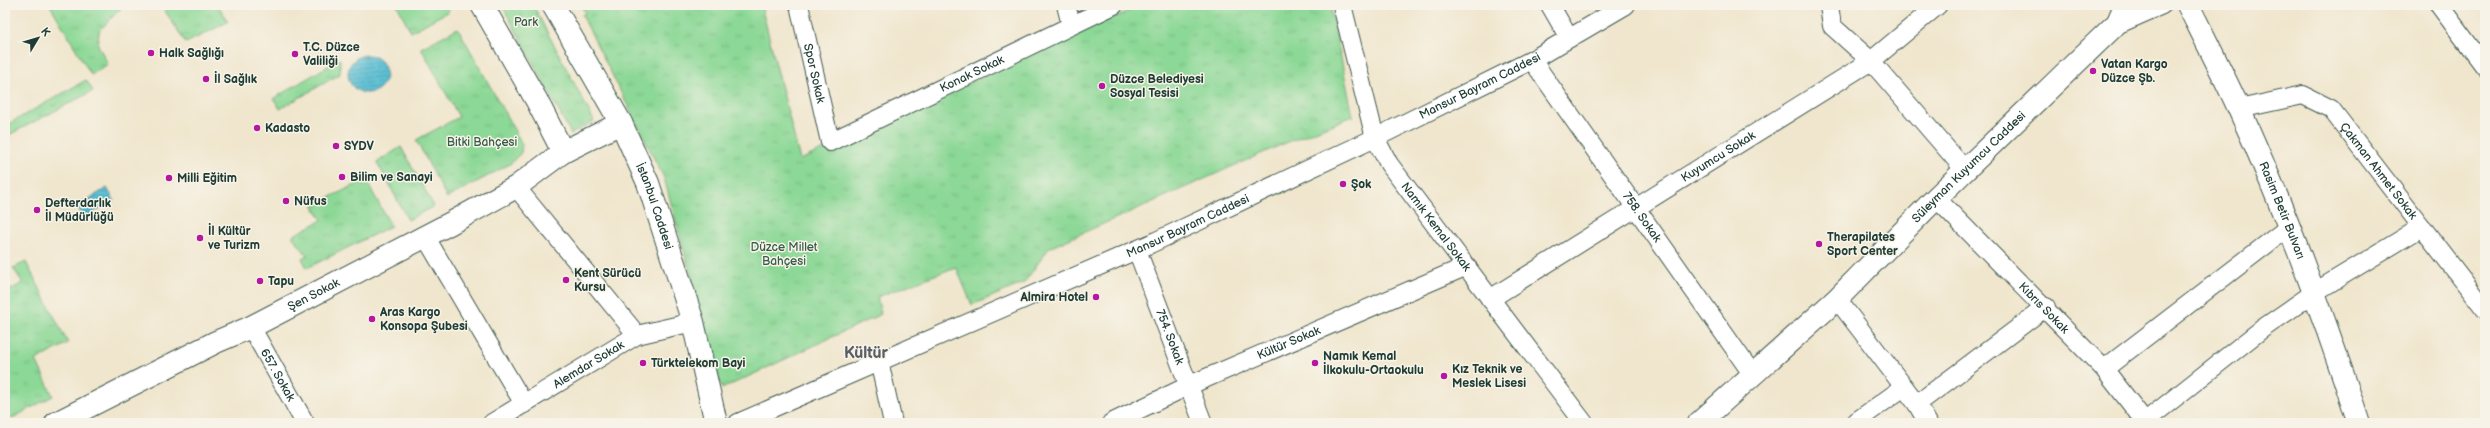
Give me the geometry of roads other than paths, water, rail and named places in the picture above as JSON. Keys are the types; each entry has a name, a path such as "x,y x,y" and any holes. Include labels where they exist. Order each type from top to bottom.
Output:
{"main road":[{"path":"482,5 537,101 563,152"},
{"name":"İstanbul Caddesi","path":"553,5 621,123 648,183 693,322 716,423"},
{"name":"Rasim Betir Bulvarı","path":"2188,5 2239,109 2289,227 2315,292 2359,423"},
{"name":"Süleyman Kuyumcu Caddesi","path":"1710,420 1753,375 1837,299 1936,198 2114,26"},
{"name":"Şen Sokak","path":"56,423 216,342 251,327 425,236 516,187 563,152 621,123"}],"street":[{"name":"Spor Sokak","path":"799,5 830,142"},
{"path":"1066,5 1071,25"},
{"name":"Konak Sokak","path":"830,142 1114,5"},
{"name":"Namık Kemal Sokak","path":"1342,5 1374,138 1389,164 1584,423"},
{"path":"1550,5 1569,38"},
{"name":"Mansur Bayram Caddesi","path":"738,423 1137,250 1374,138 1532,60 1626,5"},
{"path":"1830,5 1832,26 1871,62 1965,170"},
{"name":"Kuyumcu Sokak","path":"1490,299 1636,206 1871,62 1938,5"},
{"path":"2114,26 2123,5"},
{"path":"2114,26 2162,5"},
{"path":"2439,5 2485,67"},
{"name":"758. Sokak","path":"1532,60 1636,206 1753,375"},
{"name":"Çakman Ahmet Sokak","path":"2239,109 2303,95 2331,109 2485,309"},
{"path":"516,187 637,335"},
{"name":"Kıbrıs Sokak","path":"1936,198 2046,308 2104,369 2145,422"},
{"path":"2104,369 2289,227"},
{"path":"2145,422 2262,329 2315,292 2422,227"},
{"path":"425,236 524,404"},
{"name":"754. Sokak","path":"1137,250 1190,385 1203,423"},
{"name":"Kültür Sokak","path":"1111,423 1190,385 1467,266"},
{"path":"1837,299 1917,404 1928,423"},
{"path":"1917,404 2046,308"},
{"name":"Alemdar Sokak","path":"492,423 637,335 693,322"},
{"name":"657. Sokak","path":"251,327 304,423"},
{"path":"879,361 893,423"},
{"path":"1854,423 1904,387"}],"water":[{"path":"363,55 371,55 381,60 385,67 385,81 381,88 371,93 363,93 353,88 351,85 348,78 348,70 353,60 356,58"},
{"path":"107,188 114,200 84,218 77,206"}],"place":[{"name":"Halk Sağlığı","path":"151,53"},
{"name":"T.C. Düzce Valiliği","path":"295,54"},
{"name":"Vatan Kargo Düzce Şb.","path":"2093,71"},
{"name":"İl Sağlık","path":"206,79"},
{"name":"Düzce Belediyesi Sosyal Tesisi","path":"1102,86"},
{"name":"Kadasto","path":"257,128"},
{"name":"SYDV","path":"336,146"},
{"name":"Bilim ve Sanayi","path":"342,177"},
{"name":"Milli Eğitim","path":"169,178"},
{"name":"Şok","path":"1343,184"},
{"name":"Nüfus","path":"286,201"},
{"name":"Defterdarlık İl Müdürlüğü","path":"37,210"},
{"name":"İl Kültür ve Turizm","path":"200,238"},
{"name":"Therapilates Sport Center","path":"1819,244"},
{"name":"Kent Sürücü Kursu","path":"566,280"},
{"name":"Tapu","path":"260,281"},
{"name":"Almira Hotel","path":"1096,297"},
{"name":"Aras Kargo Konsopa Şubesi","path":"372,319"},
{"name":"Türktelekom Bayi","path":"643,363"},
{"name":"Namık Kemal İlkokulu-Ortaokulu","path":"1315,363"},
{"name":"Kız Teknik ve Meslek Lisesi","path":"1444,376"}],"district":[{"name":"Kültür","path":"866,352"}],"park label":[{"name":"Park","path":"526,22"},
{"name":"Bitki Bahçesi","path":"482,142"},
{"name":"Düzce Millet Bahçesi","path":"784,254"}]}
